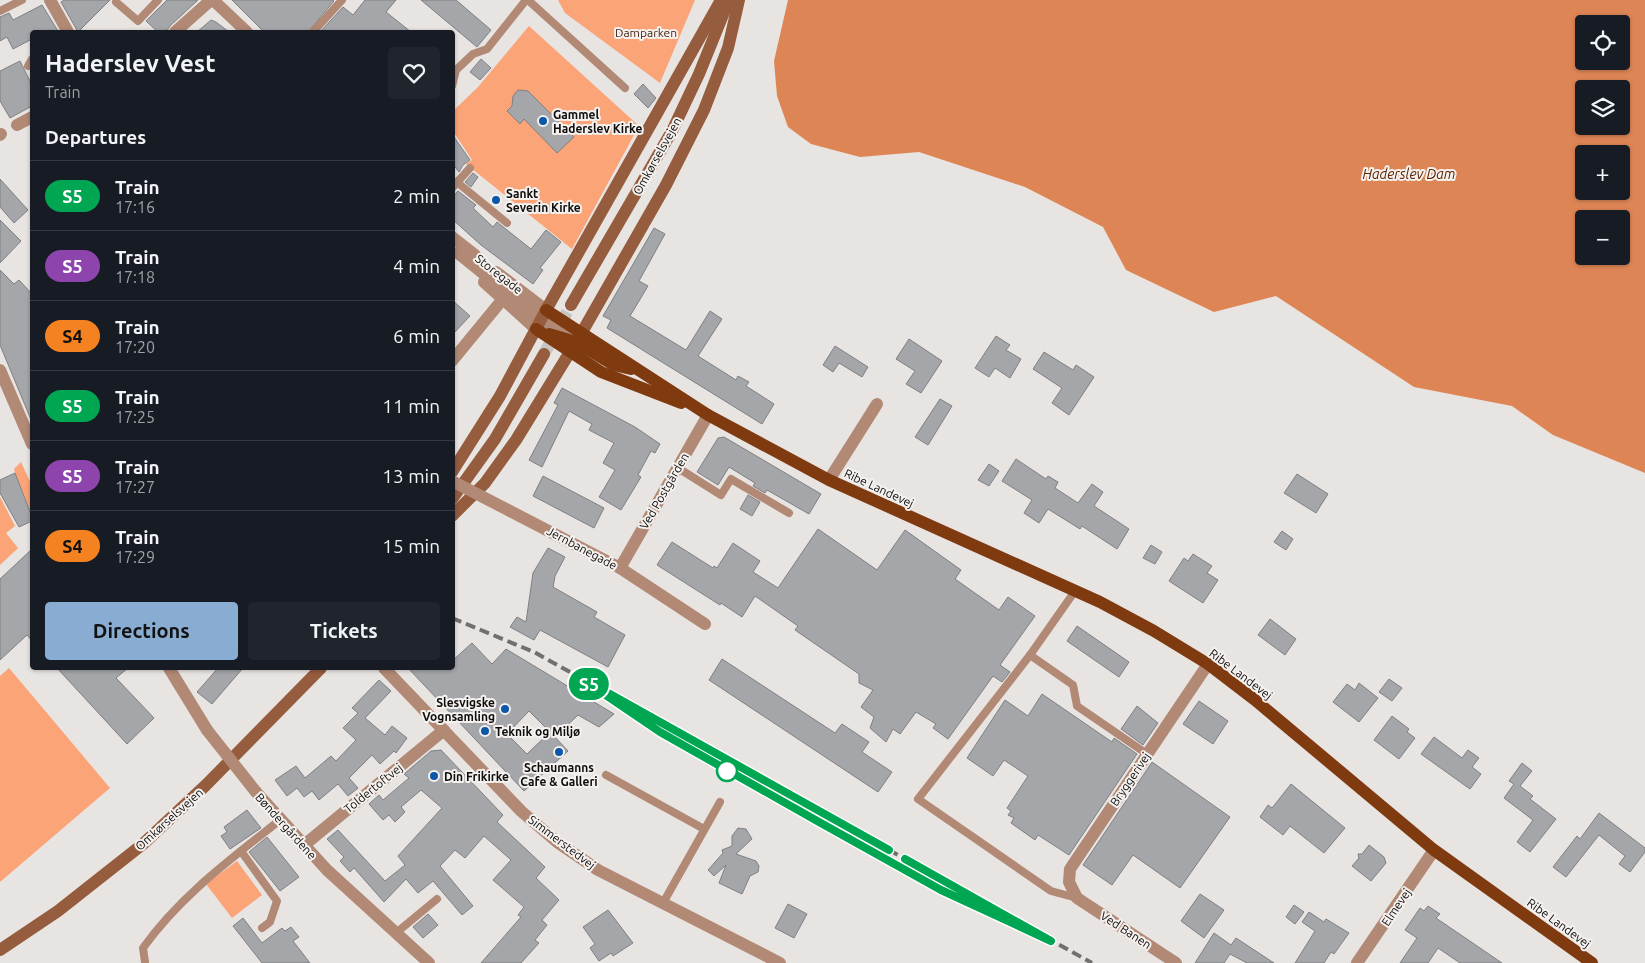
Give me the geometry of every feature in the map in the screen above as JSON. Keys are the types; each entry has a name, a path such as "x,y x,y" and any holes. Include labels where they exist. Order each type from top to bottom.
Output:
{"main road":[{"path":"455,467 500,396 721,0"},
{"name":"Omkørselsvejen","path":"571,305 672,131 699,74 729,0"},
{"path":"455,513 485,483 516,440 576,343 666,185 704,110 728,48 739,0"},
{"path":"541,320 576,343"},
{"name":"Ribe Landevej","path":"541,320 576,343 641,372 708,414 829,480 1076,591 1154,630 1208,664 1255,700 1434,850 1592,963"},
{"name":"Ribe Landevej","path":"576,343 601,372 708,414"},
{"path":"455,496 495,439 544,354"},
{"name":"Omkørselsvejen","path":"0,950 58,911 142,844 206,785 319,670"}],"street":[{"path":"50,0 67,30"},
{"path":"177,30 212,0 245,30"},
{"path":"17,125 30,118"},
{"name":"Storegade","path":"455,240 541,320"},
{"path":"455,249 541,320"},
{"name":"Storegade","path":"455,249 502,300 541,320"},
{"path":"455,357 502,300"},
{"path":"0,370 30,439"},
{"name":"Ribe Landevej","path":"829,480 878,404"},
{"name":"Ved Postgården","path":"620,568 708,414"},
{"name":"Jernbanegade","path":"455,483 620,568 705,624"},
{"name":"Bryggerivej","path":"1077,898 1069,882 1070,869 1208,664"},
{"name":"Bøndergårdene","path":"170,670 207,730 280,820 303,846 429,963"},
{"name":"Simmerstedvej","path":"386,670 521,811 557,842 598,870 780,963"},
{"name":"Toldertoftvej","path":"303,846 444,730"},
{"name":"Elmevej","path":"1357,963 1434,850"},
{"name":"Ved Banen","path":"1077,898 1176,963"}],"lane":[{"path":"0,11 22,0"},
{"path":"116,2 138,20 158,0"},
{"path":"315,30 342,0"},
{"path":"455,74 456,70 473,54 487,49 527,0 625,88"},
{"path":"470,168 455,185 507,223"},
{"path":"678,468 721,495 731,480 789,513"},
{"path":"1076,591 1030,655 918,799 1052,891 1077,898"},
{"path":"1030,655 1073,686 1077,706 1147,754"},
{"path":"606,775 704,829"},
{"path":"664,903 720,802"},
{"path":"145,962 143,948 169,915 194,889 280,820"},
{"path":"241,851 277,901 270,922 262,928"},
{"path":"396,933 437,899"}],"green space":[{"name":"Damparken","path":"558,0 695,0 660,83 565,13"},
{"path":"529,26 639,126 572,249 466,164 472,160 455,134 455,109 478,87"},
{"path":"21,462 30,482 30,512 15,473 14,469"},
{"path":"0,497 15,526 6,533 18,548 0,565"},
{"path":"9,668 110,788 0,882 0,676"},
{"path":"237,861 262,895 232,918 206,884"}],"water":[{"name":"Haderslev Dam","path":"788,0 1645,0 1645,473 1553,435 1512,406 1414,387 1276,296 1214,312 1126,270 1103,227 1025,187 919,152 860,157 811,144 788,127 777,96 774,61"}],"building":[{"path":"64,0 110,0 80,30 77,30 61,2"},
{"path":"167,0 198,0 167,30 156,30 146,21"},
{"path":"232,0 334,1 310,30 262,30"},
{"path":"365,0 396,0 386,12 408,30 322,30 343,7 353,15"},
{"path":"421,0 456,0 491,30 477,47"},
{"path":"42,5 57,30 30,30 30,40 13,49 7,37 0,41 0,17 9,13 13,20"},
{"path":"211,20 226,30 199,30"},
{"path":"481,59 491,68 480,80 470,72"},
{"path":"20,61 30,81 30,107 10,118 0,101 0,71"},
{"path":"643,84 656,98 648,108 634,94"},
{"name":"Gammel Haderslev Kirke","path":"518,90 528,91 574,137 557,153 524,119 520,124 507,111 512,106 513,96"},
{"path":"455,138 470,160 463,165 459,172 455,167"},
{"path":"473,173 478,177 471,187 465,182"},
{"path":"0,179 28,210 14,223 0,207"},
{"path":"458,191 476,205 473,208 493,227 497,222 531,249 546,230 561,242 540,268 543,270 533,284 481,245 455,222 455,194"},
{"path":"0,220 21,241 0,263"},
{"path":"654,228 665,234 639,281 648,286 630,316 686,350 710,311 722,319 698,356 736,380 738,376 749,382 746,386 774,404 762,424 607,328 611,320 603,316"},
{"path":"0,270 14,284 19,280 30,292 30,417 0,345"},
{"path":"455,303 470,316 455,332"},
{"path":"996,336 1010,345 1006,350 1021,359 1010,378 995,368 989,377 975,368"},
{"path":"909,339 942,361 921,393 906,384 915,371 896,359"},
{"path":"835,346 868,367 862,377 839,363 833,372 823,365"},
{"path":"1044,352 1073,370 1076,365 1094,377 1069,415 1052,403 1062,388 1033,369"},
{"path":"562,388 635,427 660,444 655,453 651,451 638,475 641,477 621,510 599,497 615,470 603,463 614,443 589,430 592,424 569,411 542,467 529,460 558,405 554,403"},
{"path":"940,399 952,406 928,445 915,437"},
{"path":"724,437 821,494 809,514 767,490 765,493 753,486 755,483 729,467 718,485 697,472 718,438"},
{"path":"1016,459 1046,479 1048,476 1058,482 1055,488 1078,503 1092,484 1103,492 1094,506 1129,529 1117,549 1082,526 1080,529 1048,509 1039,523 1024,513 1032,500 1002,481"},
{"path":"989,464 999,471 989,486 978,480"},
{"path":"15,473 30,512 30,522 19,527 0,493 0,480"},
{"path":"1297,474 1328,494 1316,513 1284,493"},
{"path":"543,476 604,508 594,528 533,496"},
{"path":"748,495 760,502 752,516 740,509"},
{"path":"818,529 877,570 905,530 961,570 955,579 999,610 1008,597 1035,616 1000,665 1010,672 1002,682 993,676 948,739 933,728 936,724 916,712 900,734 893,729 886,742 870,728 874,717 861,707 873,690 859,683 859,674 795,630 798,626 755,596 742,617 657,565 672,542 713,568 714,566 717,568 733,543 760,561 753,572 778,588"},
{"path":"1282,531 1293,539 1286,550 1274,542"},
{"path":"1151,545 1162,552 1155,564 1143,558"},
{"path":"548,548 565,557 555,576 553,587 597,612 594,617 625,635 608,667 540,630 534,640 510,627 517,617 526,622 533,573"},
{"path":"30,551 30,639 27,635 0,660 0,579"},
{"path":"1193,554 1212,566 1207,573 1218,580 1203,603 1169,581 1184,558 1188,561"},
{"path":"1270,619 1296,639 1285,655 1258,635"},
{"path":"1077,626 1129,662 1119,677 1067,641"},
{"path":"472,643 492,664 506,649 614,714 599,727 578,715 555,737 568,751 524,791 410,670 455,670 455,658","holes":["529,711 550,732 527,754 507,734"]},
{"path":"722,659 835,733 842,724 869,742 862,752 892,772 878,792 709,680"},
{"path":"59,670 126,670 116,678 154,718 127,744"},
{"path":"216,670 241,670 212,704 197,692"},
{"path":"1389,679 1402,688 1392,701 1379,692"},
{"path":"379,680 391,691 365,718 385,735 392,726 407,738 396,753 394,751 380,764 372,755 349,778 358,788 348,796 338,784 319,800 312,791 304,797 297,788 287,796 275,780 296,766 305,778 331,756 336,761 356,740 343,728 358,713 352,708"},
{"path":"1359,683 1378,698 1359,722 1333,702 1347,684 1355,690"},
{"path":"1042,694 1112,742 1114,738 1137,754 1069,855 1038,835 1035,840 1011,823 1014,818 1008,815 1011,811 1007,808 1028,776 1004,760 993,776 967,758 1005,700 1028,716"},
{"path":"1199,701 1228,721 1213,744 1183,724"},
{"path":"1137,706 1158,723 1143,745 1121,729"},
{"path":"1392,716 1409,729 1407,732 1415,738 1399,759 1374,740"},
{"path":"1434,737 1462,758 1468,750 1479,758 1472,767 1481,774 1470,789 1421,754"},
{"path":"441,750 503,815 497,822 545,867 536,878 559,900 542,920 547,925 535,940 539,943 521,963 481,963 521,917 518,915 524,907 493,880 511,860 484,836 465,858 455,850 440,866 473,906 462,915 433,881 418,893 406,879 384,902 354,868 350,872 340,861 344,857 327,839 338,830 385,881 405,865 398,856 442,808 421,790 401,807 405,812 395,822 389,815 383,820 369,804 379,795 383,800 409,778 404,774 431,751"},
{"path":"1152,762 1230,817 1180,888 1133,855 1112,885 1083,865"},
{"path":"1522,763 1532,771 1520,786 1533,796 1530,799 1556,819 1530,852 1517,842 1533,820 1504,798 1514,784 1509,781"},
{"path":"1291,784 1345,828 1324,853 1290,826 1283,835 1260,817 1268,805 1272,808"},
{"path":"247,810 261,828 230,849 221,836 227,832 224,827"},
{"path":"1599,813 1645,848 1645,852 1630,872 1619,864 1625,856 1599,835 1566,877 1553,867 1577,836 1580,839"},
{"path":"738,828 746,829 752,839 736,854 756,861 759,866 758,872 750,876 742,894 719,883 726,865 714,876 708,870 723,853 722,850 732,846 732,836"},
{"path":"267,837 299,877 280,891 249,852"},
{"path":"1369,845 1384,857 1386,863 1371,881 1352,866 1359,858 1358,854 1362,854"},
{"path":"1200,894 1224,910 1204,938 1181,921"},
{"path":"788,904 807,914 794,938 775,928"},
{"path":"1294,905 1304,912 1295,924 1286,917"},
{"path":"1428,906 1440,914 1436,918 1502,963 1460,963 1438,948 1428,963 1400,963 1417,938 1405,930 1420,908 1424,911"},
{"path":"608,910 633,943 613,956 611,953 599,961 590,948 595,944 583,927"},
{"path":"1309,912 1324,922 1326,919 1349,933 1334,954 1331,952 1324,963 1295,963 1315,931 1302,922"},
{"path":"428,914 438,925 423,938 413,927"},
{"path":"243,918 262,943 282,928 285,931 291,927 299,937 293,941 310,963 262,963 233,926"},
{"path":"1214,933 1231,945 1236,938 1274,963 1247,963 1230,954 1224,963 1195,963"}],"tunnel":[{"path":"544,354 571,305"}],"railway":[{"path":"455,619 534,652 1092,963"},
{"path":"638,717 703,758 897,867 982,909"}],"train":[{"name":"S5","path":"889,850 576,675 660,732 697,754 941,890 1051,941 905,859"}],"place":[{"name":"Gammel Haderslev Kirke","path":"543,121"},
{"name":"Sankt Severin Kirke","path":"496,200"},
{"name":"Slesvigske Vognsamling","path":"505,709"},
{"name":"Teknik og Miljø","path":"485,731"},
{"name":"Schaumanns Cafe & Galleri","path":"559,752"},
{"name":"Din Frikirke","path":"434,776"}]}
